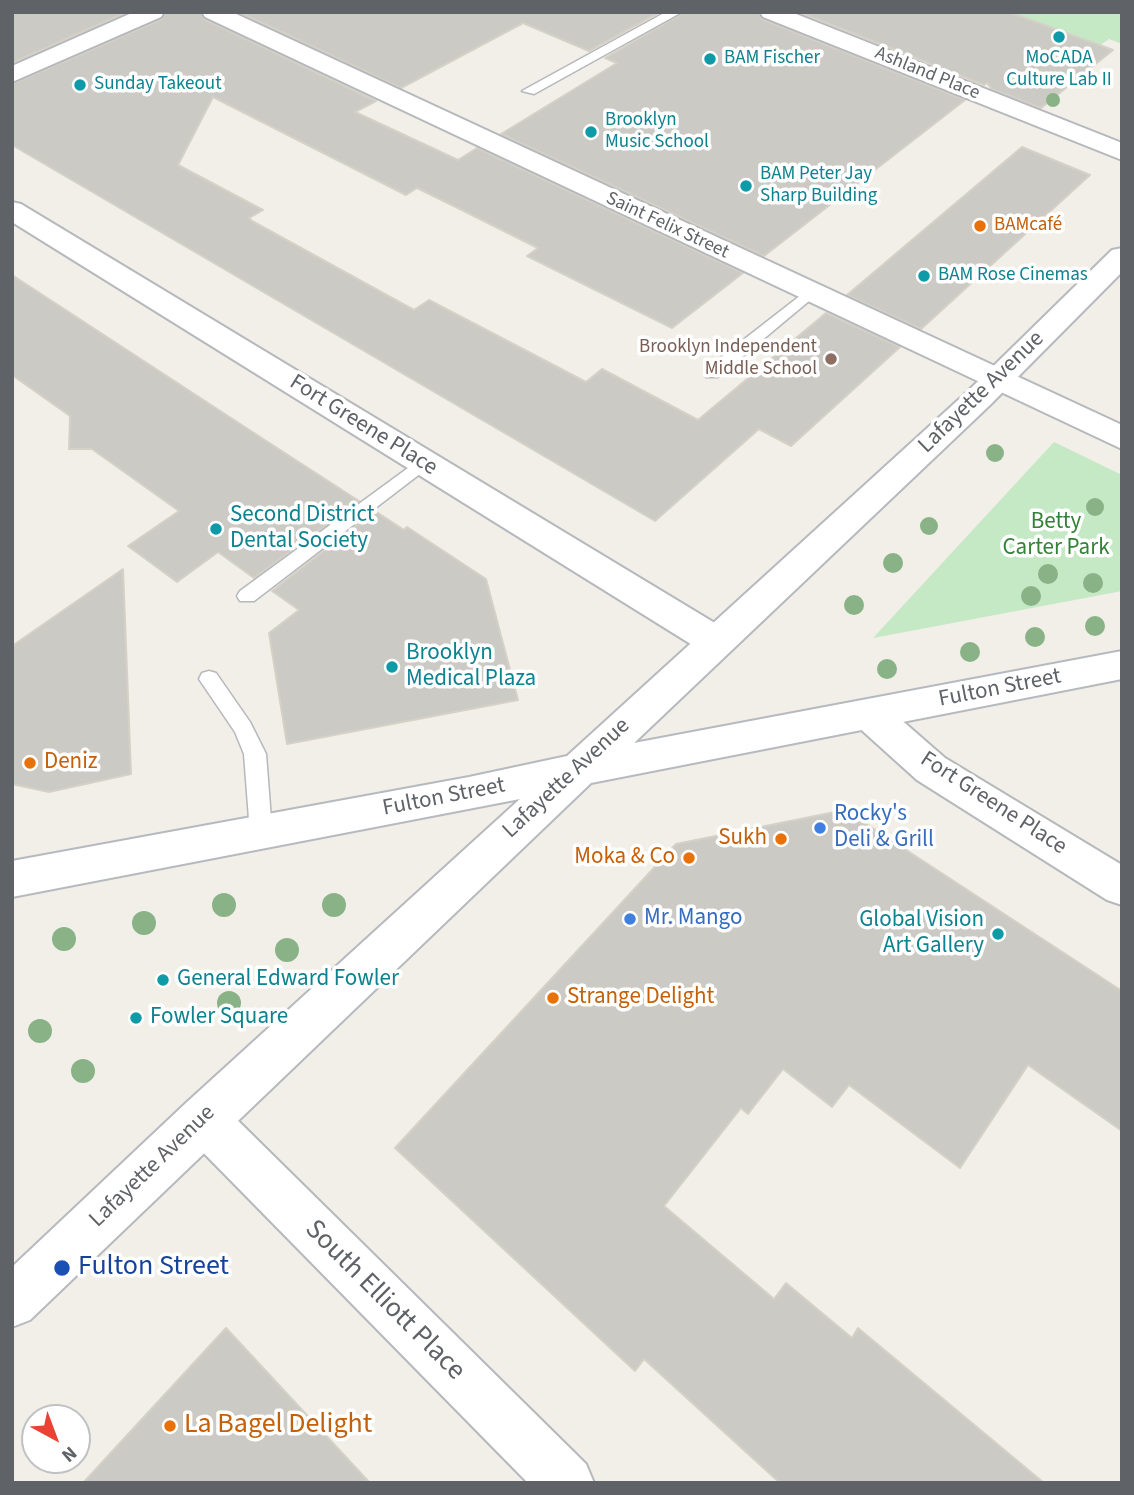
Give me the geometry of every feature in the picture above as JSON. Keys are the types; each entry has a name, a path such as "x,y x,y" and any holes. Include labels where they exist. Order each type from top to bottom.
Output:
{"street":[{"path":"12,75 153,12"},
{"name":"Saint Felix Street","path":"214,12 1122,438"},
{"name":"Ashland Place","path":"771,12 1122,152"},
{"name":"Fort Greene Place","path":"12,210 715,641"},
{"name":"Lafayette Avenue","path":"12,1302 202,1119 997,381 1122,256"},
{"name":"Fulton Street","path":"12,879 469,794 576,770 1122,665"},
{"name":"Fort Greene Place","path":"869,714 931,769 1122,887"},
{"name":"South Elliott Place","path":"202,1119 567,1483"}],"lane":[{"path":"529,90 676,12"},
{"path":"712,373 810,293"},
{"path":"247,596 423,463"},
{"path":"209,680 243,728 255,754 261,832"}],"green space":[{"path":"1009,12 1122,12 1122,44 1109,39 1099,46"},
{"name":"Betty Carter Park","path":"1054,442 1122,475 1122,591 873,638"}],"building":[{"path":"12,12 127,12 12,63"},
{"path":"166,12 200,12 204,19 376,101 355,112 458,160 477,148 743,273 672,328 527,256 538,248 417,188 406,195 213,97 178,165 263,210 249,218 252,221 414,310 429,300 586,382 602,369 698,420 826,313 900,347 791,446 759,429 655,521 12,145 12,84 162,19"},
{"path":"239,12 660,12 589,51 523,23 401,88"},
{"path":"685,12 758,12 762,19 965,100 764,256 501,134 617,63 605,58"},
{"path":"799,12 1009,12 1113,50 1041,108 992,89 987,83 984,85"},
{"path":"1022,147 1090,175 921,329 847,295"},
{"path":"12,275 359,501 254,578 218,552 177,582 128,546 179,511 92,449 69,449 70,416 12,375"},
{"name":"Brooklyn Medical Plaza","path":"375,511 404,530 407,527 486,579 518,700 287,744 269,633 299,610 272,591"},
{"path":"123,569 131,774 49,792 12,784 12,646"},
{"path":"845,810 1122,991 1122,1131 1028,1065 960,1168 849,1085 832,1107 783,1069 748,1114 741,1108 664,1206 774,1299 786,1283 852,1338 858,1328 1044,1483 780,1483 644,1359 635,1371 395,1148 676,844"},
{"path":"226,1328 370,1483 83,1483"}],"place":[{"name":"MoCADA Culture Lab II","path":"1059,37"},
{"name":"BAM Fischer","path":"710,59"},
{"name":"Sunday Takeout","path":"80,85"},
{"name":"Brooklyn Music School","path":"591,132"},
{"name":"BAM Peter Jay Sharp Building","path":"746,186"},
{"name":"BAMcafé","path":"980,226"},
{"name":"BAM Rose Cinemas","path":"924,276"},
{"name":"Brooklyn Independent Middle School","path":"831,359"},
{"name":"Second District Dental Society","path":"216,529"},
{"name":"Brooklyn Medical Plaza","path":"392,667"},
{"name":"Deniz","path":"30,763"},
{"name":"Rocky's Deli & Grill","path":"820,828"},
{"name":"Sukh","path":"781,839"},
{"name":"Moka & Co","path":"689,858"},
{"name":"Mr. Mango","path":"630,919"},
{"name":"Global Vision Art Gallery","path":"998,934"},
{"name":"General Edward Fowler","path":"163,980"},
{"name":"Strange Delight","path":"553,998"},
{"name":"Fowler Square","path":"136,1018"},
{"name":"Fulton Street","path":"62,1268"},
{"name":"La Bagel Delight","path":"170,1426"}]}
